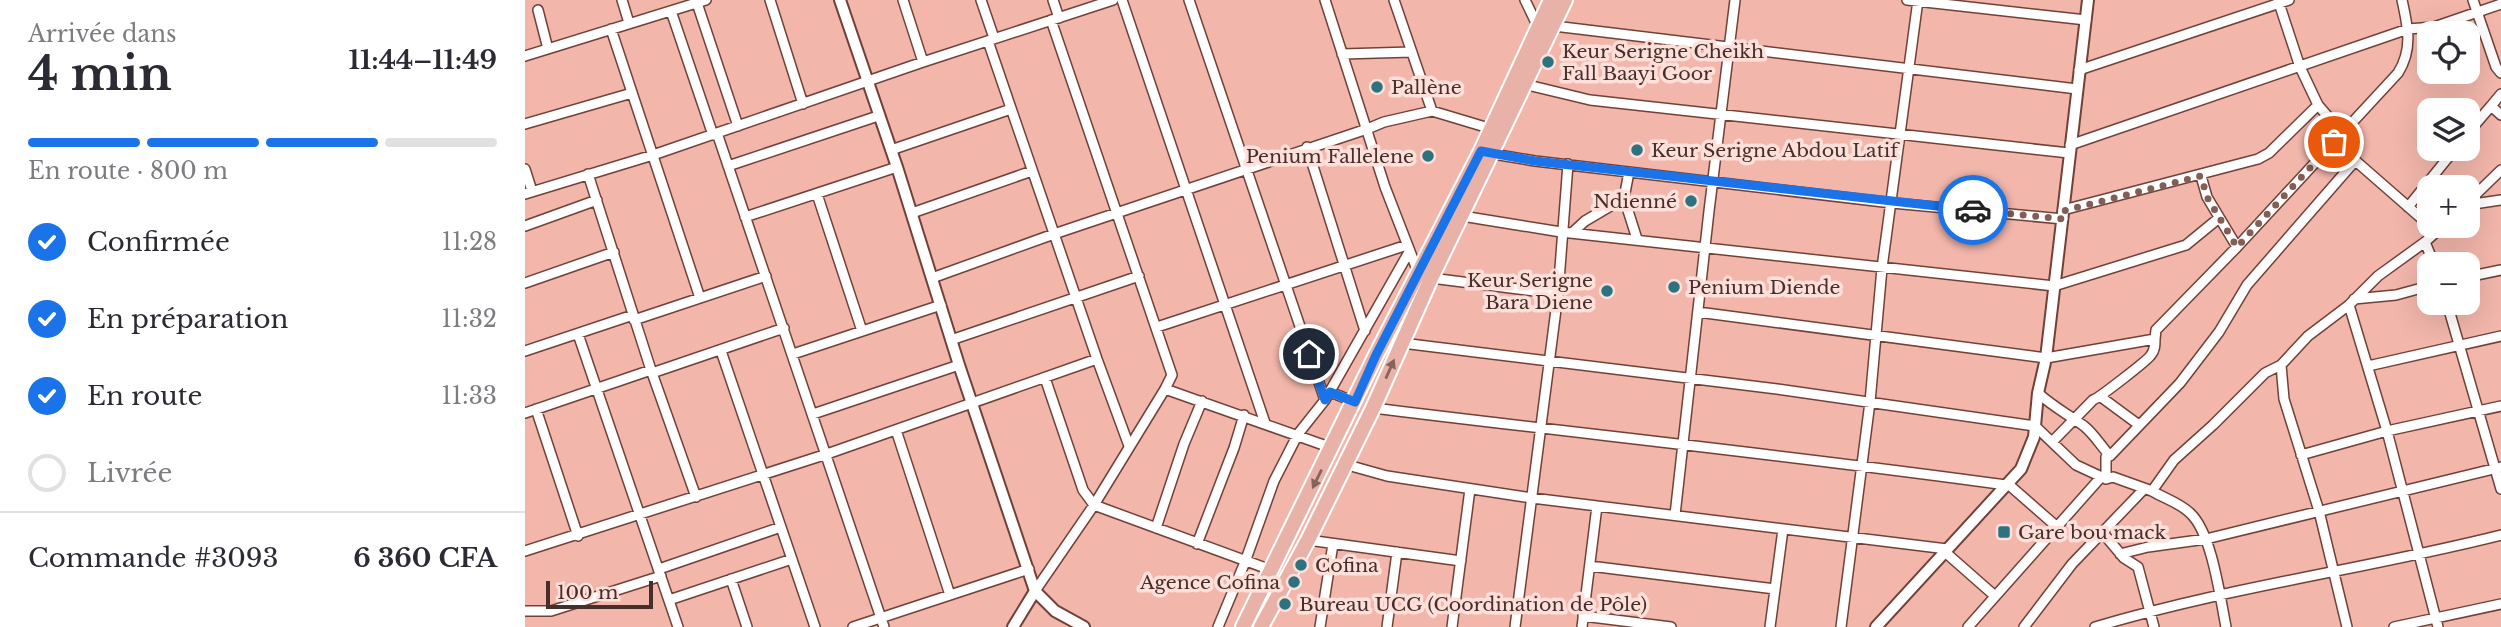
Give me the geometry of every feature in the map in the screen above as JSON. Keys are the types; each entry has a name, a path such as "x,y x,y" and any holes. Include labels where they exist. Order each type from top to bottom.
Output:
{"main road":[{"path":"1261,627 1308,540 1373,408 1402,343 1425,275 1462,216 1487,153 1492,129 1551,0"},
{"path":"1243,627 1355,402 1425,275 1565,0"}],"street":[{"path":"622,0 629,23"},
{"path":"769,0 803,104"},
{"path":"840,0 1035,591 1055,611 1084,627"},
{"path":"903,0 923,62"},
{"path":"981,0 1011,109 1129,446"},
{"path":"1013,627 1094,505 1171,379 1157,327 1115,214 1055,19 1053,0"},
{"path":"525,169 528,192 653,155 1113,0"},
{"path":"1122,0 1265,423"},
{"path":"1189,0 1285,284 1327,396"},
{"path":"1325,0 1385,187 1408,249 1425,275 1558,294"},
{"path":"1394,0 1432,111"},
{"path":"1525,0 1539,29"},
{"path":"1675,515 1735,0"},
{"path":"1907,0 2086,20"},
{"path":"1881,625 2021,469 2034,438 2038,393 2046,358 2055,286 2088,0"},
{"path":"2052,442 2093,400 2101,397 2153,354 2156,330 2398,73 2408,52 2408,29 2402,0"},
{"path":"2473,0 2496,67 2501,73"},
{"path":"525,56 700,1 738,125"},
{"path":"1841,627 1870,402 1882,268 1918,1"},
{"path":"2079,70 2282,1 2300,67 2318,105 2342,133"},
{"path":"1524,84 1590,100 1901,136 2070,149 2408,29 2434,27 2501,4"},
{"path":"538,10 548,49"},
{"path":"671,11 728,166 883,622"},
{"path":"1554,26 2077,89"},
{"path":"611,29 700,298"},
{"path":"1342,54 1412,52"},
{"path":"525,124 632,93"},
{"path":"2480,119 2501,94"},
{"path":"1487,153 1892,203 2063,215 2266,156 2318,105"},
{"path":"2491,106 2501,114"},
{"path":"891,150 1011,109"},
{"path":"932,278 1384,121 1432,111 1492,129"},
{"path":"728,166 878,116"},
{"path":"2334,142 2417,214"},
{"path":"1307,147 1365,331"},
{"path":"1968,627 2056,526 2104,477 2106,457 2110,456 2180,383 2219,332 2247,285 2355,161"},
{"path":"2408,207 2445,161"},
{"path":"1515,627 1558,294 1568,164"},
{"path":"745,217 897,167"},
{"path":"2480,191 2501,170"},
{"path":"912,213 1032,171"},
{"path":"1629,172 1624,198 1637,239"},
{"path":"589,174 652,372 696,497"},
{"path":"2201,176 2207,197 2237,247"},
{"path":"817,194 862,331"},
{"path":"1573,232 1624,198"},
{"path":"525,226 597,200"},
{"path":"2480,202 2501,200"},
{"path":"1462,216 1561,232 2055,286 2186,245 2219,218"},
{"path":"2024,627 2072,564 2148,490 2174,460 2265,373 2281,365 2308,336 2428,238"},
{"path":"2425,242 2429,252"},
{"path":"1157,327 1344,265 1408,249"},
{"path":"1218,627 1274,481 1298,434 1327,396 1365,331 1408,249"},
{"path":"525,283 614,252"},
{"path":"2480,274 2501,270"},
{"path":"525,351 766,276"},
{"path":"951,340 1139,276"},
{"path":"2351,302 2417,289"},
{"path":"2351,302 2437,622"},
{"path":"793,354 941,305"},
{"path":"1698,312 2046,358 2154,339"},
{"path":"2451,315 2498,468 2501,489"},
{"path":"525,413 721,351 784,328"},
{"path":"578,334 678,627"},
{"path":"2368,366 2501,336"},
{"path":"1402,343 1690,378 2035,426 2076,465 2104,477 2113,477 2148,490 2187,509 2195,517 2206,539 2226,627"},
{"path":"721,351 815,627"},
{"path":"525,551 827,454 1097,359"},
{"path":"813,414 959,365"},
{"path":"2281,365 2284,399 2319,511 2347,627"},
{"path":"1045,378 1083,490 1094,505 1271,570"},
{"path":"1165,389 1332,448"},
{"path":"2038,393 2084,426 2110,456"},
{"path":"1327,396 1355,402"},
{"path":"2101,397 2139,425"},
{"path":"1156,528 1184,444 1202,401"},
{"path":"2301,455 2387,431 2501,406"},
{"path":"1373,408 2007,484 2056,526"},
{"path":"536,409 578,536"},
{"path":"1197,544 1244,415"},
{"path":"896,430 950,595"},
{"path":"1344,464 1387,476 1532,498 1946,550 1995,596"},
{"path":"2120,554 2206,539 2498,468"},
{"path":"1452,627 1470,489"},
{"path":"1582,627 1597,506"},
{"path":"525,611 551,611 781,527"},
{"path":"1770,627 1783,529"},
{"path":"2102,532 2120,554 2138,568 2154,627"},
{"path":"2095,627 2151,611 2420,555 2501,535"},
{"path":"1308,540 1461,561"},
{"path":"1320,627 1333,544"},
{"path":"1387,627 1397,552"},
{"path":"669,600 792,559"},
{"path":"1590,566 1775,589"},
{"path":"853,627 883,622 950,595 1028,569"},
{"path":"730,579 747,627"},
{"path":"2394,627 2437,622 2501,604"},
{"path":"1583,616 1671,627"}],"way so far":[{"path":"1973,210 2063,219 2063,211 2201,176 2207,197 2237,247 2334,142"}],"place":[{"name":"Keur Serigne Cheikh Fall Baayi Goor","path":"1548,62"},
{"name":"Pallène","path":"1377,87"},
{"name":"Keur Serigne Abdou Latif","path":"1637,150"},
{"name":"Penium Fallelene","path":"1428,156"},
{"name":"Ndienné","path":"1691,201"},
{"name":"Penium Diende","path":"1674,287"},
{"name":"Keur Serigne Bara Diene","path":"1607,291"},
{"name":"Gare bou mack","path":"2004,532"},
{"name":"Cofina","path":"1301,565"},
{"name":"Agence Cofina","path":"1294,582"},
{"name":"Bureau UCG (Coordination de Pôle)","path":"1285,604"}],"route":[{"path":"1309,354 1325,400 1330,392 1355,402 1376,355 1481,151 1535,161 1973,210"}]}
